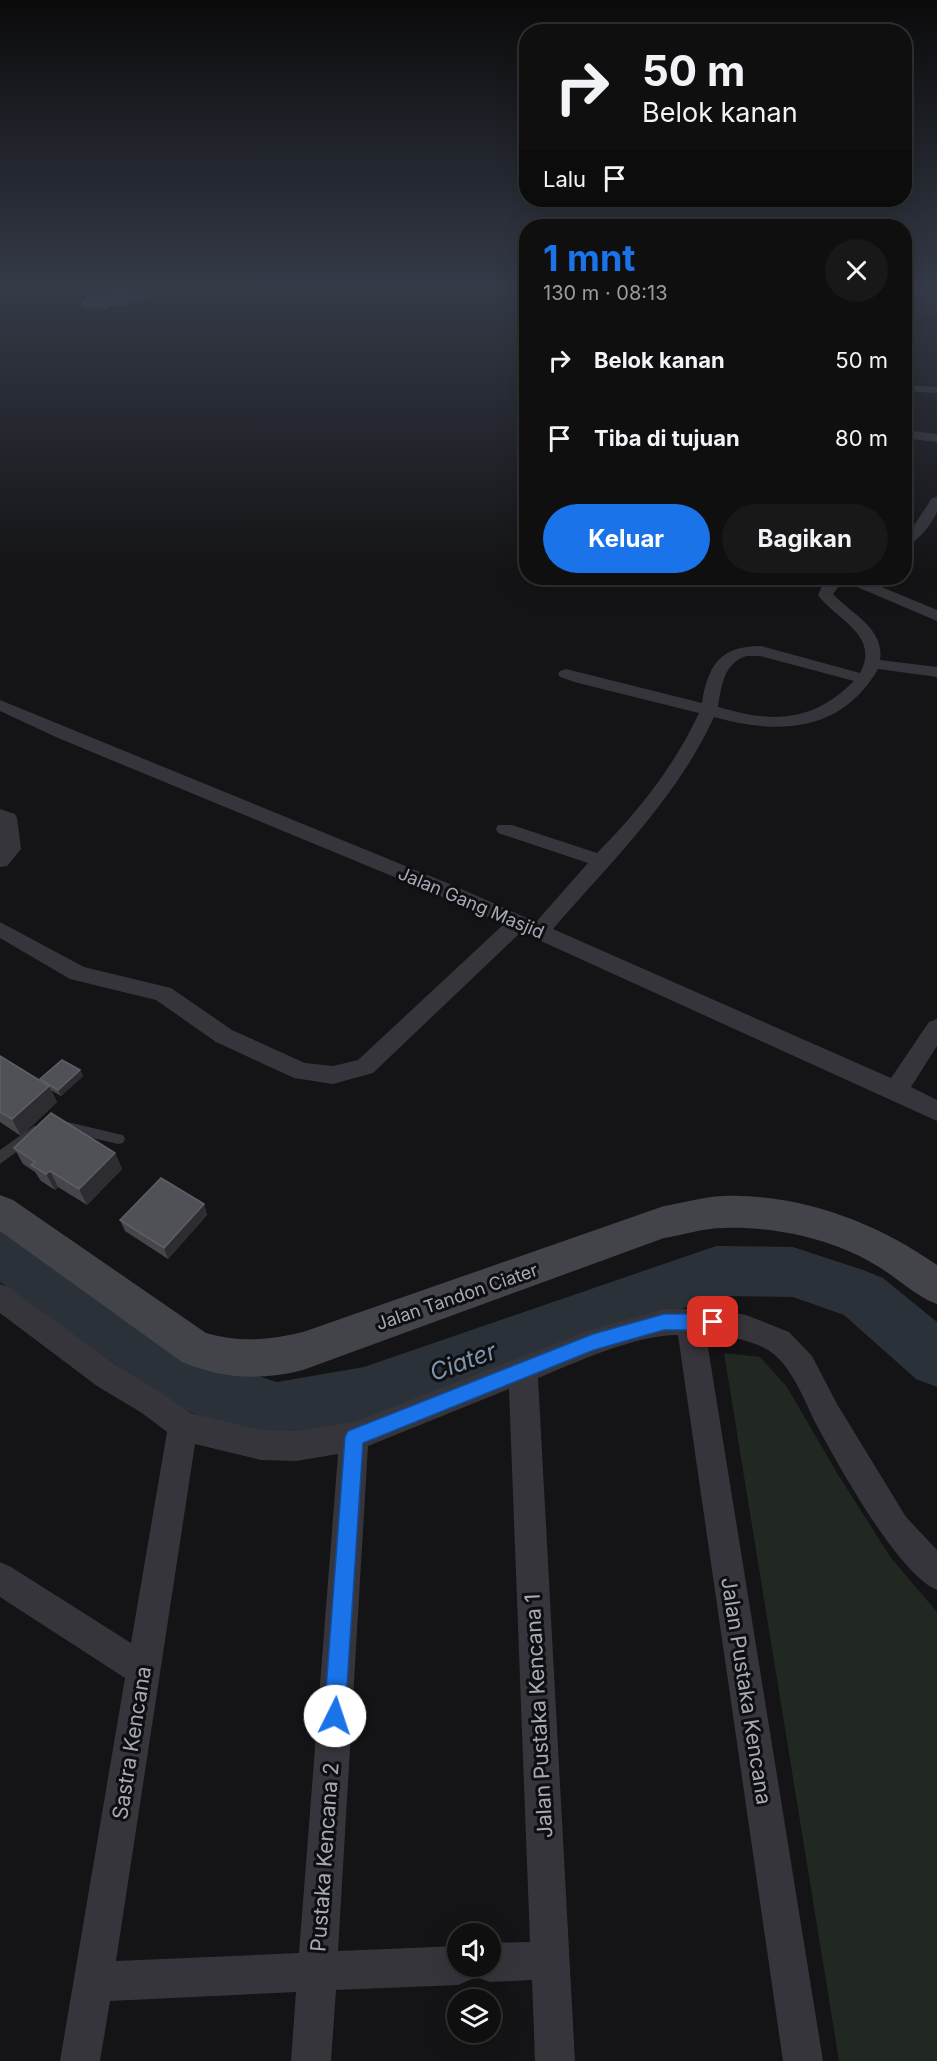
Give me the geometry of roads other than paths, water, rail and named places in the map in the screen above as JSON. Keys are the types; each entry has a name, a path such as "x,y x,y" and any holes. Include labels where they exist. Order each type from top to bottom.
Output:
{"street":[{"path":"912,388 937,390"},
{"path":"912,435 937,438"},
{"path":"912,536 937,501"},
{"path":"566,674 612,688 672,699 760,722 802,721 830,709 852,693 869,671 873,648 868,636 861,626 825,595 832,585"},
{"path":"865,585 937,616"},
{"path":"0,929 78,973 163,994 225,1036 302,1072 333,1075 365,1067 528,927 601,861 637,824 696,738 709,710 714,678 718,670 737,653 749,650 761,651 794,662 869,671 937,672"},
{"name":"Jalan Gang Masjid","path":"0,705 64,734 445,890 896,1090 937,1111"},
{"path":"0,815 8,818 11,849 0,861"},
{"path":"506,829 601,861"},
{"path":"896,1090 937,1028"},
{"name":"Jalan Tandon Ciater","path":"0,1211 196,1349 223,1358 245,1361 269,1360 303,1351 664,1221 722,1212 778,1214 834,1229 891,1254 937,1287"},
{"path":"0,1297 107,1376 183,1426 261,1445 296,1446 354,1437 593,1342 664,1322 713,1322 746,1328 779,1341 802,1366 827,1414 895,1528 937,1574"},
{"name":"Jalan Pustaka Kencana","path":"690,1322 803,2061"},
{"name":"Jalan Pustaka Kencana 1","path":"523,1371 555,2061"},
{"name":"Sastra Kencana","path":"80,2061 183,1426"},
{"name":"Pustaka Kencana 2","path":"311,2061 354,1437"},
{"path":"0,1578 143,1670"},
{"path":"501,1962 550,1960"},
{"path":"93,1982 447,1965"}],"lane":[{"path":"0,1158 45,1125 62,1125 118,1139"}],"waterway":[{"name":"Ciater","path":"0,1251 195,1386 277,1412 364,1397 716,1271 793,1272 863,1296 937,1359"}]}
